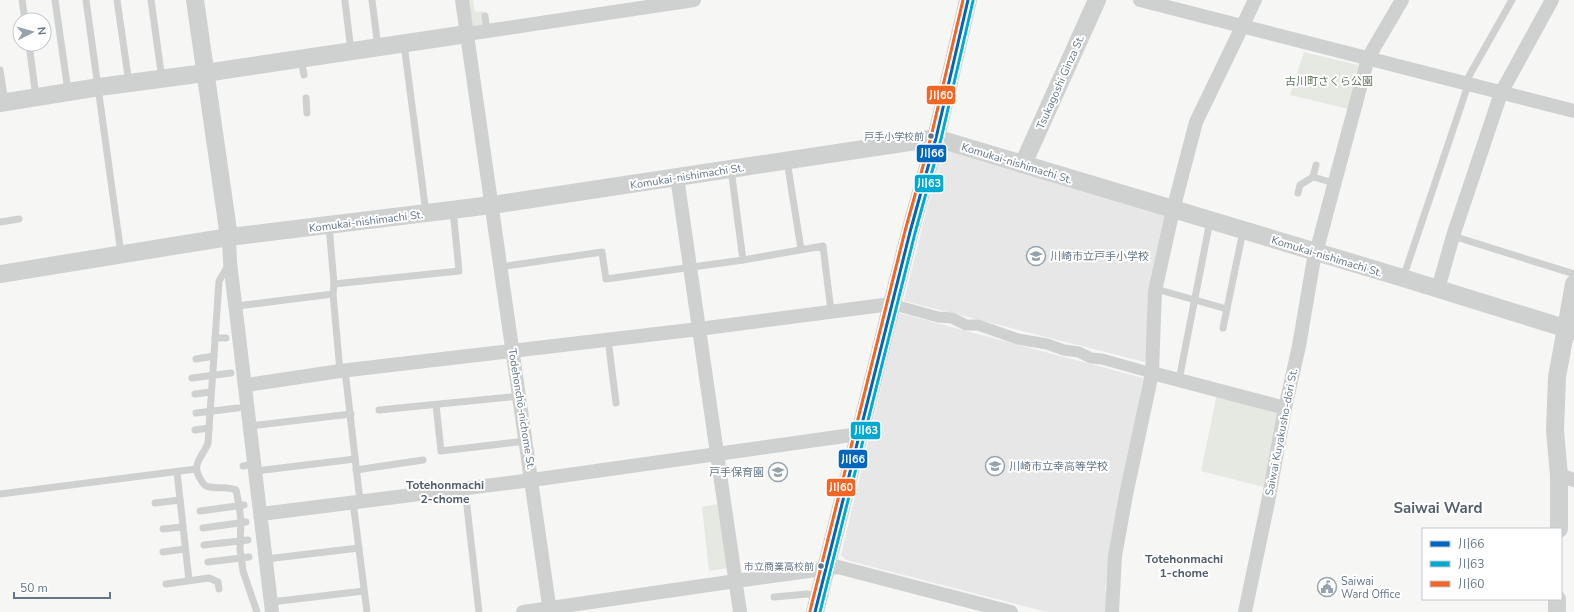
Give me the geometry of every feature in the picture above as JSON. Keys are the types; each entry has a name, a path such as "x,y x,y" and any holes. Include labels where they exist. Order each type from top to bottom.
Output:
{"street":[{"path":"195,0 229,237 230,262 237,306 250,426 251,467 261,514 272,607"},
{"name":"Todehonchō-nichome St.","path":"462,0 551,610"},
{"path":"2,103 206,73 302,67 351,51 694,0"},
{"path":"817,605 892,304 936,138 968,0"},
{"name":"Tsukagoshi Ginza St.","path":"1023,164 1097,0"},
{"path":"1140,0 1574,111"},
{"path":"1112,612 1115,556 1126,495 1152,373 1156,289 1173,210 1196,122 1254,0"},
{"name":"Saiwai Kuyakusho-dōri St.","path":"1245,612 1268,502 1285,408 1299,346 1310,276 1316,252 1368,58 1402,0"},
{"path":"1438,289 1453,236 1501,93 1552,0"},
{"name":"Komukai-nishimachi St.","path":"0,274 229,237 492,205 936,138 1403,278 1570,330"},
{"path":"677,178 740,612"},
{"path":"1559,528 1567,477 1555,431 1557,377 1570,330 1574,284"},
{"path":"246,385 343,371 608,338 699,329 892,304 938,317 952,318 966,325 978,325 1018,339 1079,352 1092,358 1102,359 1285,408"},
{"path":"261,514 532,480 859,434"},
{"path":"523,612 551,610 735,581 838,567 1011,612"},
{"path":"1557,600 1557,612"}],"lane":[{"path":"22,0 24,12"},
{"path":"55,0 68,93"},
{"path":"86,0 121,255"},
{"path":"117,0 129,84"},
{"path":"150,0 162,79"},
{"path":"372,0 378,47"},
{"path":"1403,278 1466,91 1469,76 1512,0"},
{"path":"345,1 351,51"},
{"path":"485,16 487,31"},
{"path":"404,43 426,213"},
{"path":"30,52 36,97"},
{"path":"0,70 2,103"},
{"path":"306,98 307,113"},
{"path":"787,161 801,250"},
{"path":"1298,193 1300,185 1313,177 1316,165"},
{"path":"731,169 743,260"},
{"path":"1313,177 1334,183"},
{"path":"334,284 459,271 452,210"},
{"path":"0,222 19,219"},
{"path":"1179,380 1210,221"},
{"path":"329,225 334,284 332,294 351,414 356,470 359,548 367,612"},
{"path":"1223,328 1243,231"},
{"path":"1453,236 1574,274"},
{"path":"500,267 602,252 606,279 743,260 823,246 831,311"},
{"path":"230,262 219,281 208,443 206,450 199,458 196,469 197,475 202,483 208,487 225,487 236,490 242,505 244,522 244,540 241,558 245,576 257,607 257,612"},
{"path":"1156,289 1227,309"},
{"path":"237,306 332,294"},
{"path":"215,338 226,338"},
{"path":"608,338 616,403"},
{"path":"196,359 214,356"},
{"path":"192,378 231,373"},
{"path":"195,394 211,392"},
{"path":"379,410 520,396"},
{"path":"436,405 441,451 526,441"},
{"path":"196,413 238,408"},
{"path":"250,426 351,414"},
{"path":"195,430 209,428"},
{"path":"251,467 355,459"},
{"path":"356,470 423,460"},
{"path":"0,494 196,469"},
{"path":"177,472 189,580"},
{"path":"465,488 480,612"},
{"path":"155,503 180,500"},
{"path":"200,511 242,505"},
{"path":"203,528 244,522"},
{"path":"163,529 183,526"},
{"path":"204,545 244,540"},
{"path":"266,559 359,548"},
{"path":"163,552 185,549"},
{"path":"208,562 249,557"},
{"path":"166,584 209,578 218,582 219,589"},
{"path":"272,607 364,591"},
{"path":"774,597 807,594 817,605"}],"shaded area":[{"name":"川崎市立戸手小学校","path":"947,149 1166,216 1145,362 904,301 941,152"},
{"name":"川崎市立幸高等学校","path":"899,313 1143,378 1105,589 1107,596 1106,612 1047,612 846,560 841,555"}],"green space":[{"path":"467,0 473,0 475,12 483,11 485,27 470,29"},
{"name":"古川町さくら公園","path":"1304,52 1358,65 1348,109 1290,95"},
{"path":"1217,394 1278,411 1264,487 1201,471"},
{"path":"718,504 728,568 709,571 702,507"}],"transit line":[{"name":"川60","path":"810,611 905,231 931,137 963,0"},
{"name":"川66","path":"815,612 910,232 936,138 968,0"},
{"name":"川63","path":"820,612 915,233 941,139 973,1"}],"place":[{"name":"戸手小学校前","path":"931,136"},
{"name":"川崎市立戸手小学校","path":"1036,256"},
{"name":"川崎市立幸高等学校","path":"995,466"},
{"name":"戸手保育園","path":"778,472"},
{"name":"市立商業高校前","path":"821,566"},
{"name":"Saiwai Ward Office","path":"1327,587"}],"district":[{"name":"Totehonmachi 2-chome","path":"445,492"},
{"name":"Saiwai Ward","path":"1438,508"},
{"name":"Totehonmachi 1-chome","path":"1184,566"}]}
